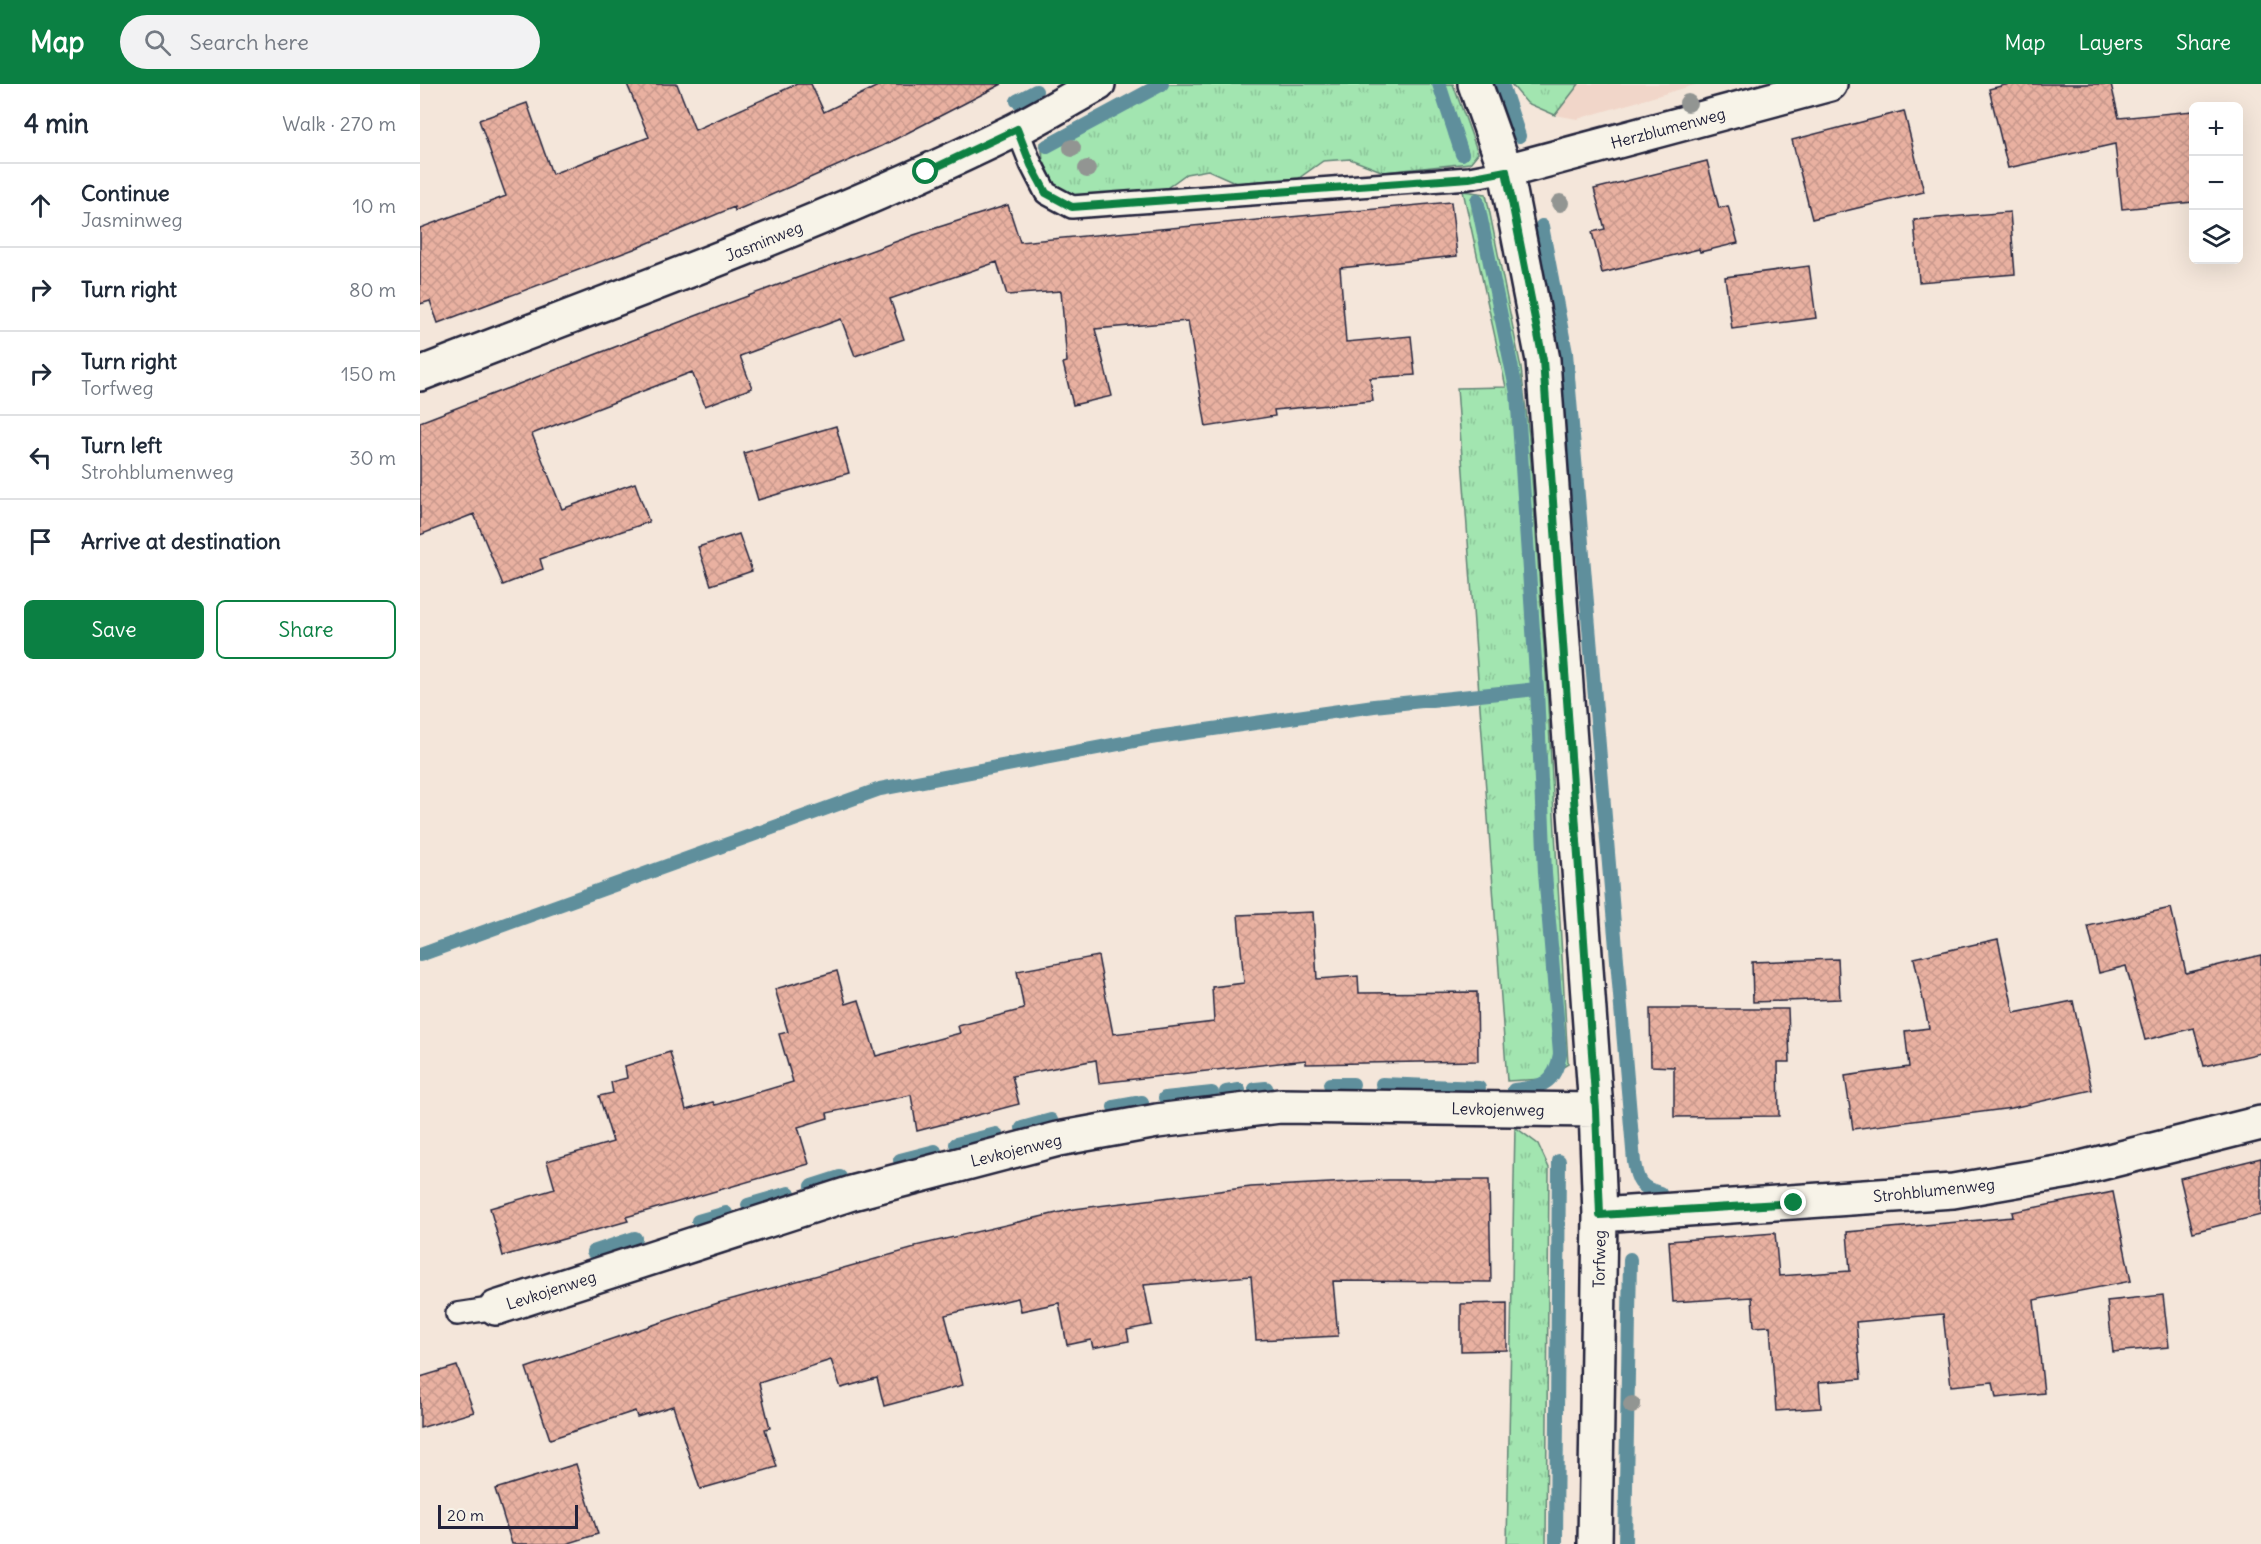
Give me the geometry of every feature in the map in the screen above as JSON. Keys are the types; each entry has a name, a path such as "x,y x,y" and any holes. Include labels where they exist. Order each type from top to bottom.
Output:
{"street":[{"name":"Jasminweg","path":"420,374 749,248 926,172 1017,129 1098,84"},
{"name":"Torfweg","path":"1475,84 1506,171 1543,360 1596,1110 1600,1215 1595,1544"},
{"name":"Herzblumenweg","path":"1506,171 1830,84"},
{"name":"Levkojenweg","path":"496,1308 852,1193 1058,1139 1157,1121 1280,1106 1596,1110"},
{"name":"Strohblumenweg","path":"1600,1215 1953,1191 2069,1171 2261,1123"}],"lane":[{"path":"1017,129 1031,165 1046,193 1072,207 1469,178 1506,171"},
{"name":"Levkojenweg","path":"457,1314 496,1308"}],"shaded area":[{"path":"1511,84 1698,84 1577,119 1555,115 1527,103"}],"green space":[{"path":"1151,84 1453,84 1478,153 1470,163 1384,172 1350,159 1323,161 1299,178 1237,183 1208,170 1186,174 1160,193 1073,195 1055,185 1043,160 1041,143"},
{"path":"1511,84 1579,84 1555,115 1527,103"},
{"path":"1463,191 1486,194 1521,368 1529,436 1547,689 1568,1064 1544,1079 1507,1081 1457,388 1506,387"},
{"path":"1515,1127 1538,1144 1549,1168 1546,1544 1507,1544"}],"building":[{"path":"627,84 677,84 695,130 797,84 811,84 824,112 882,84 1002,84 882,146 735,211 734,207 634,249 438,323 430,301 420,304 420,228 506,196 479,120 527,103 552,174 649,137"},
{"path":"2009,84 2111,84 2119,118 2189,111 2189,202 2122,209 2115,144 2008,168 1989,89"},
{"path":"1904,111 1924,192 1812,219 1792,140"},
{"path":"1707,161 1719,208 1728,206 1738,243 1700,252 1699,249 1602,273 1592,232 1605,229 1594,189"},
{"path":"1451,202 1457,256 1340,268 1346,342 1411,336 1415,375 1370,378 1373,401 1274,410 1275,416 1206,427 1188,321 1095,329 1112,396 1073,405 1063,363 1067,362 1061,291 1007,295 997,262 890,299 904,339 855,356 841,319 740,356 752,388 705,406 692,372 532,434 562,509 635,483 649,522 540,559 543,569 503,585 474,514 420,535 420,422 737,300 914,235 1008,205 1020,242"},
{"path":"2010,212 2015,274 1919,282 1914,220"},
{"path":"1809,266 1816,318 1732,329 1725,277"},
{"path":"836,426 849,473 758,500 744,453"},
{"path":"739,534 752,571 711,585 698,547"},
{"path":"2171,908 2186,973 2261,955 2261,1053 2204,1066 2194,1028 2145,1040 2126,966 2099,973 2088,926"},
{"path":"1313,912 1317,979 1358,976 1359,993 1477,992 1478,1061 1306,1064 1306,1060 1099,1083 1096,1060 1012,1076 1019,1104 917,1131 911,1095 827,1113 828,1118 798,1127 809,1164 626,1217 628,1221 503,1256 490,1208 555,1189 547,1161 613,1142 599,1096 613,1093 611,1082 627,1078 625,1066 670,1052 686,1110 713,1102 715,1105 793,1082 779,1034 788,1032 775,989 837,971 846,1004 859,1000 876,1056 960,1033 958,1026 1024,1009 1017,971 1098,956 1113,1034 1214,1022 1212,987 1244,983 1238,915"},
{"path":"1998,939 2014,1013 2073,1001 2092,1090 2012,1108 1853,1129 1845,1076 1909,1067 1905,1031 1929,1028 1914,958"},
{"path":"1838,959 1840,999 1753,1002 1752,962"},
{"path":"1650,1009 1788,1009 1790,1062 1778,1062 1779,1116 1674,1117 1674,1067 1651,1066"},
{"path":"2261,1158 2261,1215 2193,1232 2180,1178"},
{"path":"1388,1180 1489,1180 1491,1282 1333,1281 1338,1336 1256,1340 1251,1276 1144,1285 1152,1325 1127,1330 1129,1341 1093,1348 1091,1340 1067,1345 1059,1303 1021,1311 1018,1298 945,1315 963,1385 884,1406 877,1378 841,1388 831,1360 759,1383 770,1428 765,1429 777,1467 700,1489 673,1406 637,1417 635,1411 550,1439 526,1368 718,1303 915,1248 915,1246 1074,1209 1251,1187"},
{"path":"2113,1192 2131,1281 2034,1300 2044,1393 1996,1398 1993,1382 1951,1386 1943,1314 1856,1322 1861,1379 1819,1382 1821,1408 1776,1411 1770,1326 1754,1327 1752,1297 1673,1302 1669,1241 1775,1233 1779,1276 1850,1271 1847,1232 2013,1217 2012,1212"},
{"path":"2163,1295 2169,1347 2113,1352 2107,1301"},
{"path":"1507,1303 1507,1350 1461,1351 1461,1304"},
{"path":"457,1366 474,1412 420,1428 420,1377"},
{"path":"576,1464 598,1534 566,1544 512,1544 495,1489"}],"waterway":[{"path":"1047,146 1162,84"},
{"path":"1439,84 1462,154"},
{"path":"1502,84 1519,136"},
{"path":"1017,101 1036,91"},
{"path":"1477,200 1517,393 1537,689 1545,873 1560,1054 1555,1072 1546,1082 1514,1090"},
{"path":"1542,226 1566,353 1634,1162 1641,1183 1648,1189 1660,1193"},
{"path":"420,955 880,789 1150,738 1374,706 1537,689"},
{"path":"1330,1084 1353,1084"},
{"path":"1382,1084 1479,1088"},
{"path":"1255,1089 1266,1088"},
{"path":"1226,1092 1239,1090"},
{"path":"1165,1098 1212,1093"},
{"path":"1114,1107 1142,1102"},
{"path":"1022,1128 1051,1120"},
{"path":"956,1144 996,1134"},
{"path":"900,1160 935,1151"},
{"path":"1556,1544 1559,1161"},
{"path":"812,1186 840,1177"},
{"path":"748,1205 789,1193"},
{"path":"698,1221 726,1213"},
{"path":"593,1252 635,1238"},
{"path":"1625,1544 1630,1259"}],"route":[{"path":"926,172 1017,129 1031,165 1046,193 1072,207 1469,178 1506,171 1543,360 1596,1110 1600,1215 1794,1203"}]}
